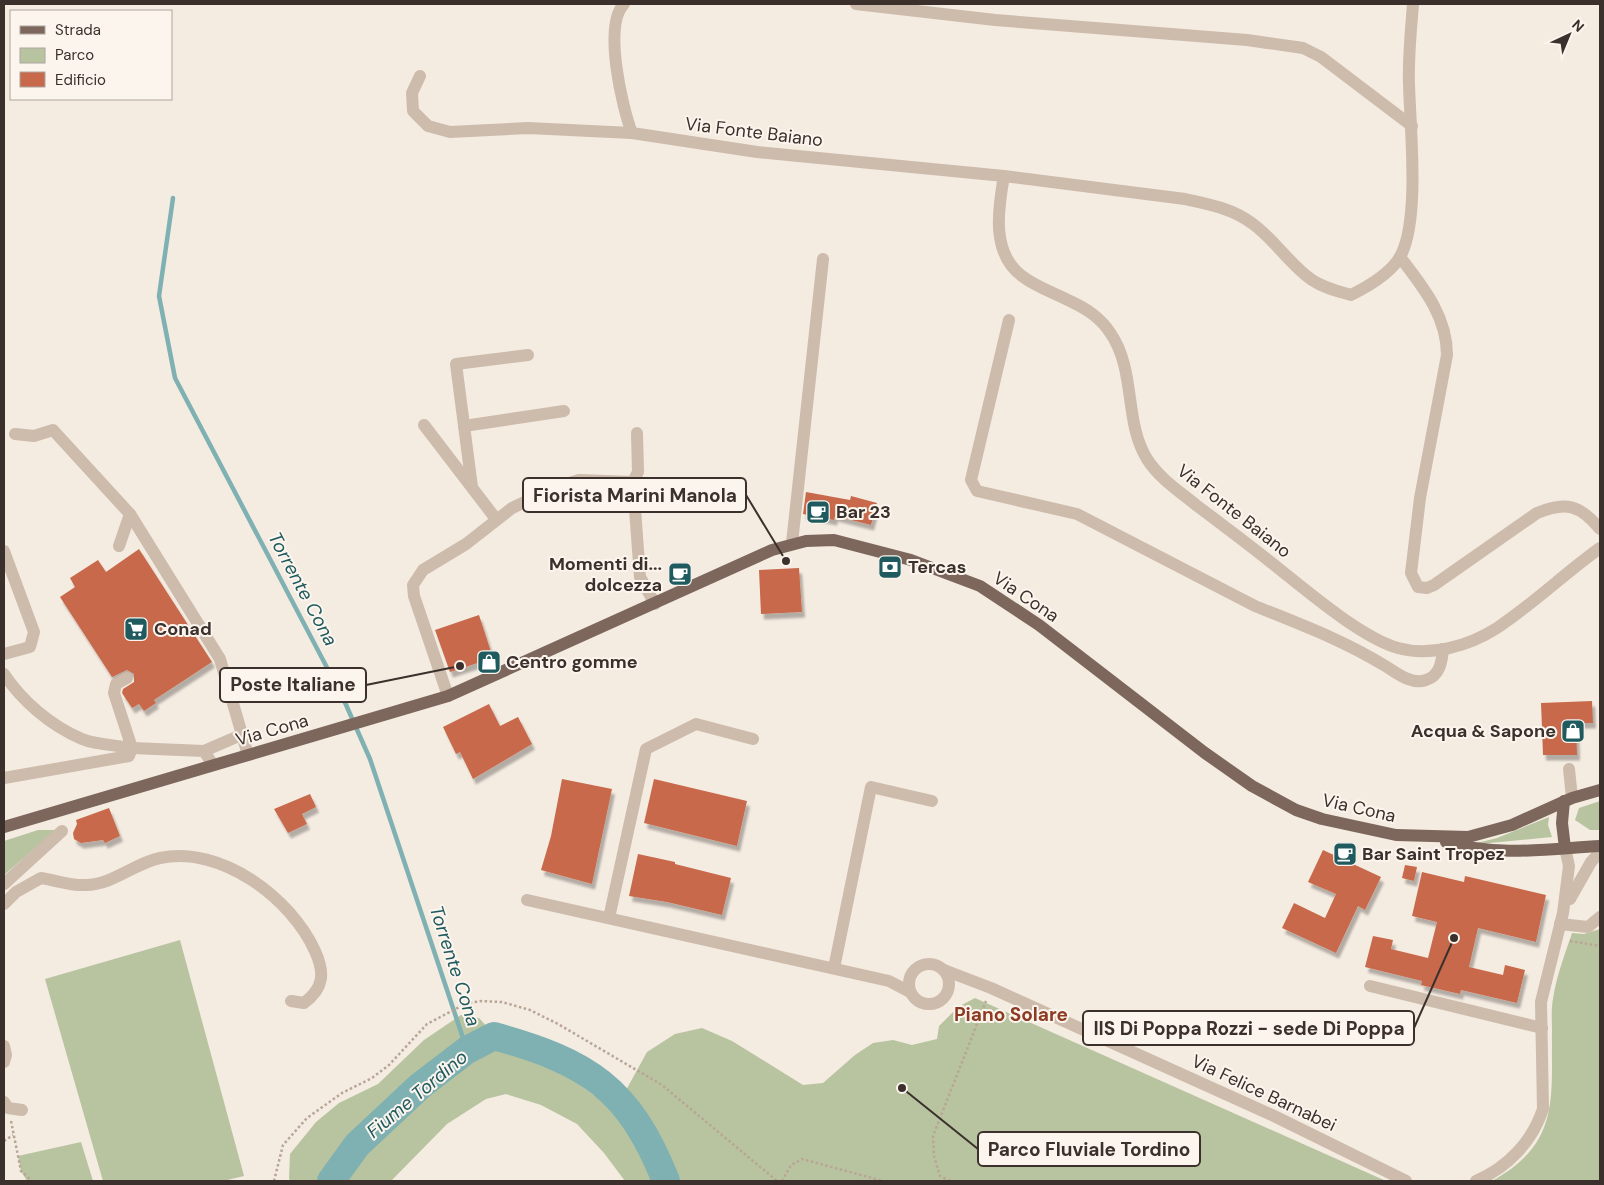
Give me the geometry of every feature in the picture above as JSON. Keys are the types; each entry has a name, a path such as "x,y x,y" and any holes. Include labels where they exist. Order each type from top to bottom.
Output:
{"main road":[{"name":"Via Cona","path":"4,827 442,698 772,550 792,543 834,540 911,560 980,586 1011,605 1205,753 1273,799 1322,819 1355,828 1396,835 1429,838 1468,837 1512,825 1568,799 1600,790"},
{"path":"1566,848 1562,823 1568,799"},
{"name":"Via Cona","path":"1429,838 1481,850 1536,852 1600,846"}],"street":[{"path":"624,4 616,24 615,62 625,115 632,133"},
{"path":"856,4 995,20 1247,40 1303,48 1320,57 1412,126"},
{"name":"Via Fonte Baiano","path":"420,76 412,93 413,111 428,126 450,132 528,128 632,133 757,152 1004,176 1185,199 1212,205 1239,214 1254,224 1311,280 1328,289 1352,295 1374,283 1400,257 1405,247 1410,221 1412,126 1409,83 1413,4"},
{"name":"Via Fonte Baiano","path":"1004,176 998,226 1001,244 1009,262 1026,279 1088,310 1112,335 1119,351 1139,442 1154,469 1257,552 1362,630 1398,648 1422,651 1443,649 1476,639 1496,628 1600,548"},
{"path":"1400,257 1441,319 1447,336 1447,354 1420,498 1411,573 1414,582 1418,587 1427,588 1434,585 1537,513 1554,506 1566,505 1579,510 1600,529"},
{"path":"792,543 823,259"},
{"path":"1009,320 971,480 977,491 1077,514 1255,606 1283,615 1350,646 1406,678 1426,680 1433,676 1442,662 1443,649"},
{"path":"472,487 456,364 528,354"},
{"path":"464,426 564,411"},
{"path":"424,425 496,519"},
{"path":"15,434 34,436 53,430 130,514 220,659 248,755"},
{"path":"637,433 638,472 633,482 640,577 654,604"},
{"path":"442,698 414,596 413,584 424,570 466,544 512,508 571,482 579,480 633,482"},
{"path":"119,546 130,514"},
{"path":"4,551 34,632 30,648 4,654"},
{"path":"4,674 19,694 56,725 83,739 132,748 204,751 242,735"},
{"path":"4,778 129,756 132,748 114,693 116,684 127,678"},
{"path":"609,918 646,749 696,724 752,739"},
{"path":"204,751 212,765"},
{"path":"1568,799 1569,769"},
{"path":"834,968 871,787 932,802"},
{"path":"4,884 62,831"},
{"path":"1476,1181 1499,1169 1512,1158 1538,1126 1543,1109 1541,1002 1562,918 1569,866 1566,848"},
{"path":"1562,918 1576,884 1600,852"},
{"path":"4,904 16,892 41,878 86,886 113,878 160,858 191,856 229,868 268,890 292,913 309,938 320,964 321,981 315,995 304,1003 291,1001"},
{"path":"527,900 889,981 910,992 918,1002 930,1005 942,1001 949,991 969,980"},
{"path":"1562,918 1588,927 1600,917"},
{"path":"889,981 910,976 919,967 925,964 932,964 944,970 949,980 949,991"},
{"name":"Via Felice Barnabei","path":"944,970 991,988 1274,1116 1406,1181"},
{"path":"910,976 910,992"},
{"path":"1370,986 1542,1028"},
{"path":"4,1046 6,1054 4,1062"},
{"path":"6,1105 22,1110"}],"path":[{"path":"1557,938 1600,946"},
{"path":"950,1181 940,1176 934,1156 934,1136 991,988"},
{"path":"274,1181 282,1144 307,1118 342,1093 372,1078 389,1065 427,1024 467,1003 482,1001 502,1002 530,1010 558,1024 662,1085 777,1181"},
{"path":"6,1105 21,1171 32,1181"},
{"path":"4,1141 13,1135"},
{"path":"782,1181 791,1165 802,1159 883,1181"}],"green space":[{"path":"1600,801 1600,830 1590,830 1575,820 1579,808"},
{"path":"1549,817 1548,825 1552,837 1469,845 1497,838"},
{"path":"38,830 56,830 4,875 4,841"},
{"path":"1600,929 1600,1181 1492,1181 1514,1166 1530,1151 1541,1134 1548,1117 1551,1098 1552,1007 1558,974 1572,933 1584,934"},
{"path":"180,940 244,1176 223,1181 103,1181 45,979"},
{"path":"975,998 1386,1181 625,1181 604,1153 577,1124 541,1105 506,1094 486,1099 447,1124 391,1181 291,1181 289,1179 290,1154 316,1122 339,1103 378,1084 424,1040 461,1015 479,1018 510,1052 563,1072 595,1096 625,1092 647,1052 675,1034 702,1028 732,1041 803,1085 823,1083 855,1055 873,1043 893,1040 912,1045 937,1039 939,1026 958,1007"},
{"path":"81,1142 93,1181 27,1181 21,1171 18,1156"}],"building":[{"path":"806,492 850,500 851,496 877,503 871,525 835,516 834,520 803,514"},
{"name":"Conad","path":"139,549 212,662 154,700 156,703 144,711 139,704 132,708 122,693 123,689 134,682 134,674 127,670 112,677 60,597 75,587 70,578 98,560 106,572"},
{"path":"799,568 802,612 761,614 759,570"},
{"path":"479,615 493,658 450,672 435,630"},
{"path":"1592,701 1593,723 1576,723 1577,755 1543,755 1541,703"},
{"path":"489,704 500,726 518,717 532,744 473,779 460,752 456,754 443,727"},
{"path":"562,779 612,789 592,884 541,870 551,836"},
{"path":"654,779 747,801 737,846 644,823"},
{"path":"310,794 316,807 302,814 307,824 288,833 274,809"},
{"path":"109,808 120,836 105,843 103,840 81,843 74,839 73,833 77,824 76,820"},
{"path":"1323,850 1381,877 1365,910 1358,906 1336,953 1282,928 1294,903 1325,918 1336,894 1308,882"},
{"path":"638,854 731,878 722,915 667,902 629,896"},
{"path":"1405,865 1417,867 1414,881 1402,878"},
{"path":"1422,872 1464,882 1465,876 1546,895 1536,942 1478,928 1469,967 1503,975 1505,965 1525,970 1517,1003 1461,990 1460,994 1421,985 1422,981 1365,967 1373,936 1393,940 1391,949 1428,958 1437,922 1412,916"}],"waterway":[{"name":"Torrente Cona","path":"173,198 159,296 175,378 343,698 370,759 467,1050"},
{"name":"Fiume Tordino","path":"331,1181 357,1145 420,1086 467,1050 494,1036 555,1057 580,1069 601,1083 620,1101 637,1123 652,1149 666,1181"}],"place":[{"name":"Bar 23","path":"818,512"},
{"name":"Fiorista Marini Manola","path":"786,561"},
{"name":"Tercas","path":"890,567"},
{"name":"Momenti di... dolcezza","path":"680,574"},
{"name":"Conad","path":"136,629"},
{"name":"Centro gomme","path":"489,662"},
{"name":"Poste Italiane","path":"460,666"},
{"name":"Acqua & Sapone","path":"1573,731"},
{"name":"Bar Saint Tropez","path":"1345,854"},
{"name":"IIS Di Poppa Rozzi - sede Di Poppa","path":"1454,938"},
{"name":"Parco Fluviale Tordino","path":"902,1088"}],"district":[{"name":"Piano Solare","path":"1011,1014"}]}
